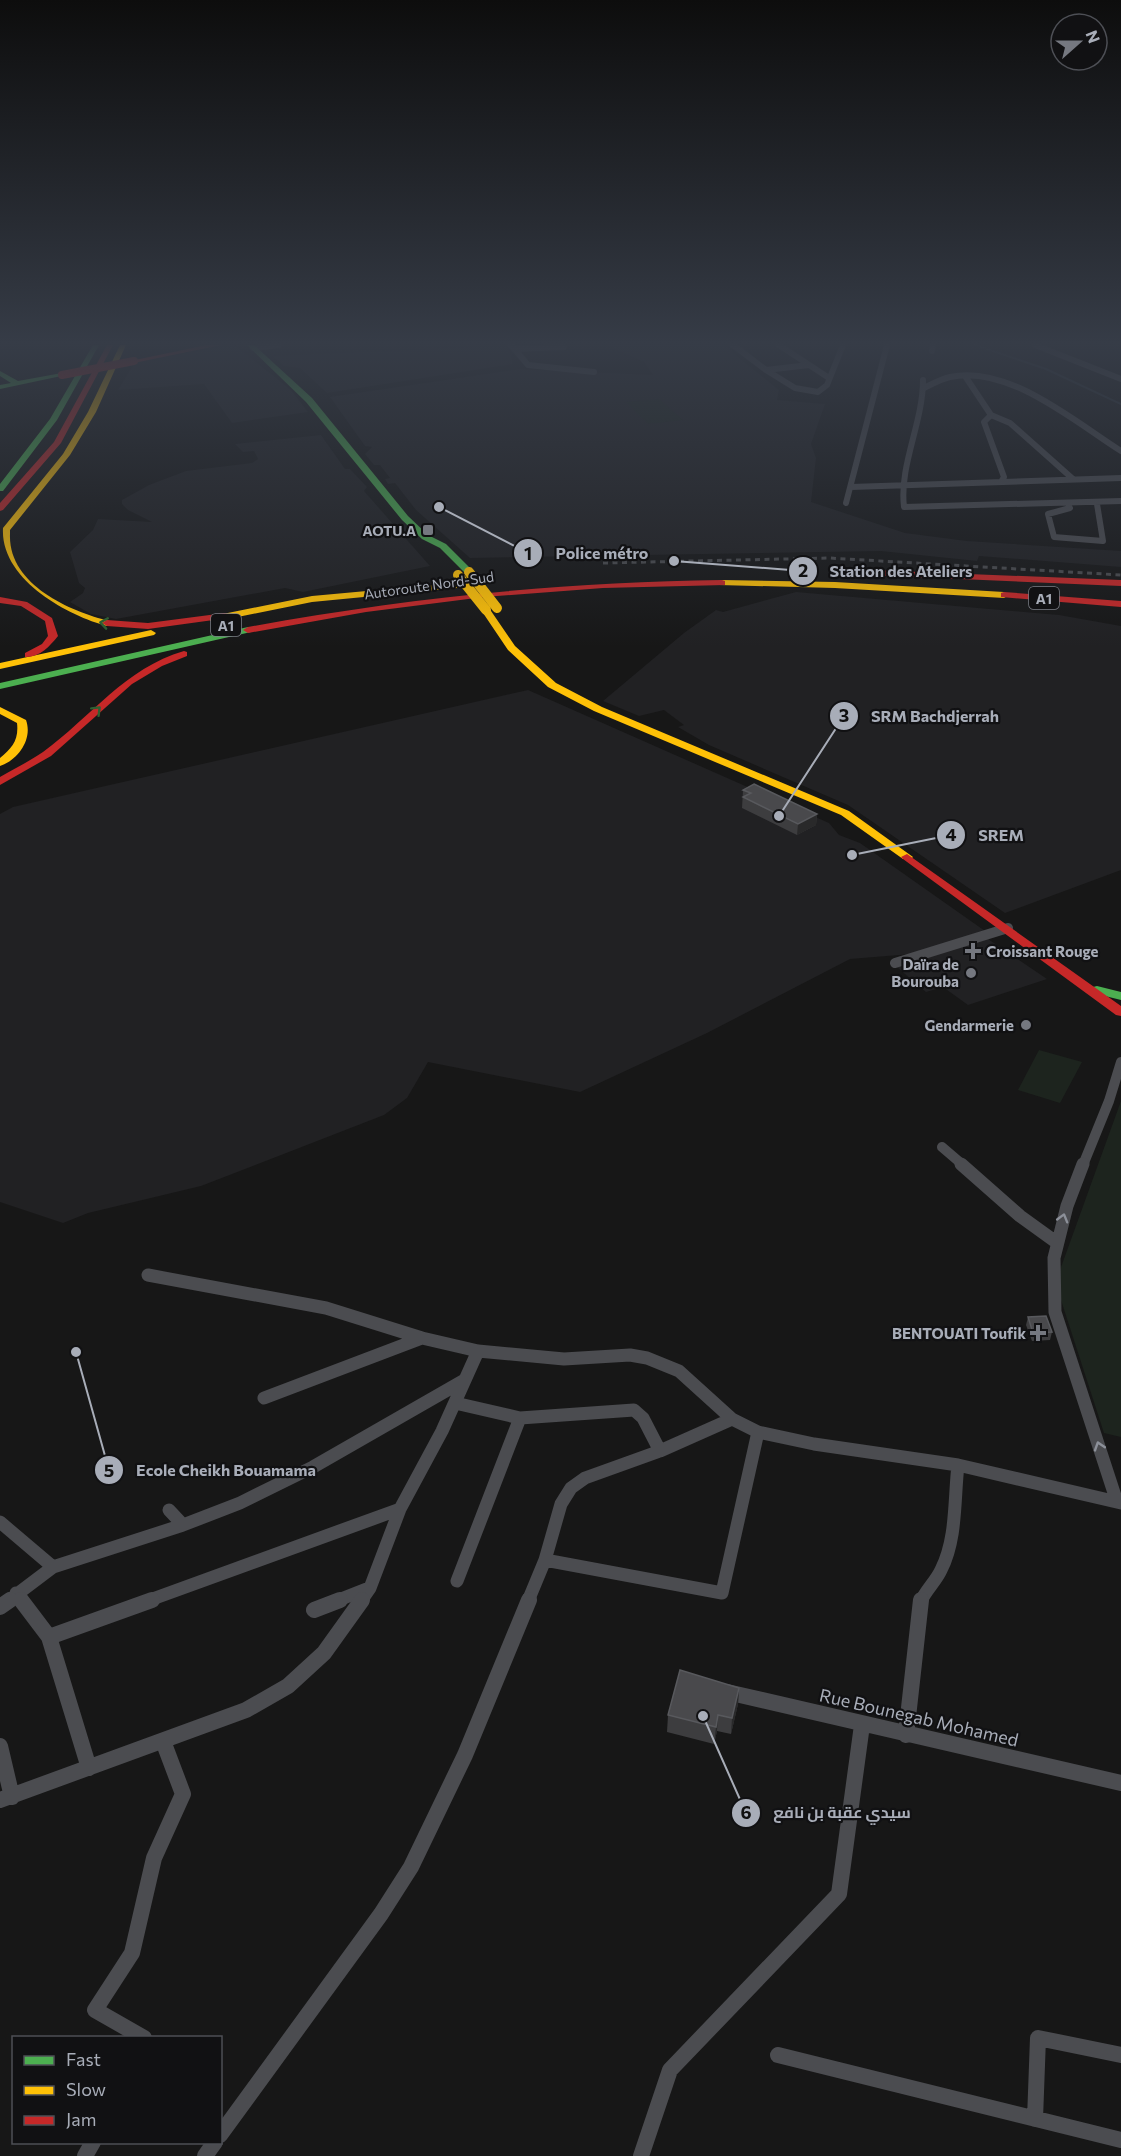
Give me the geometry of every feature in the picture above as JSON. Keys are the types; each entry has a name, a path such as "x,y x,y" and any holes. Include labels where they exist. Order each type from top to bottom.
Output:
{"main road":[{"path":"0,489 37,446"},
{"path":"0,508 55,446"},
{"path":"72,446 6,530 3,546 12,567 54,603 84,619 120,626 158,626 225,616"},
{"path":"345,446 376,485 425,537 443,546 460,578 491,609 516,643 521,657 552,685 590,705 845,813 1008,928 1121,1012"},
{"path":"0,527 46,479"},
{"path":"813,572 1121,583"},
{"name":"Autoroute Nord-Sud","path":"0,675 231,624 460,578 813,572 1121,594"},
{"path":"0,665 225,616 333,596 460,578"},
{"name":"Autoroute Nord-Sud","path":"0,686 292,623 447,599 585,586 749,581 967,592 1121,604"},
{"path":"967,592 1121,613"},
{"path":"0,600 32,608 49,620 53,630 49,641 36,651 0,665"},
{"path":"0,792 49,762 114,693 159,664 223,641 292,623"},
{"path":"0,710 22,722 26,734 19,748 0,763"},
{"path":"0,782 36,762 81,727"},
{"path":"1088,987 1121,996"}],"street":[{"path":"846,503 861,446"},
{"path":"914,446 905,485 904,507 1121,501"},
{"path":"993,446 1004,477 1001,482"},
{"path":"1035,446 1073,479"},
{"path":"851,487 1121,478"},
{"path":"1097,504 1104,540 1088,542 1054,537 1049,526 1048,514 1051,512 1108,502 1121,507"},
{"path":"895,963 1008,928"},
{"path":"1119,1502 1055,1312 1052,1291 1056,1242 1068,1200 1108,1105 1121,1062"},
{"path":"942,1148 1020,1216 1056,1242"},
{"path":"148,1275 326,1308 422,1338 478,1351 564,1359 630,1355 647,1358 672,1368 690,1379 732,1419 758,1432 814,1444 958,1465 1119,1502"},
{"path":"264,1398 422,1338"},
{"path":"0,1746 6,1798 246,1710 288,1686 324,1653 370,1588 400,1509 455,1403 478,1351"},
{"path":"0,1607 53,1567 183,1525 240,1503 313,1467 464,1381"},
{"path":"455,1403 520,1418 634,1410 643,1418 660,1451"},
{"path":"457,1581 520,1418"},
{"path":"222,2132 381,1914 411,1867 465,1755 544,1560 561,1504 571,1488 585,1478 660,1451 732,1419"},
{"path":"544,1560 722,1593 758,1432"},
{"path":"906,1735 921,1600 928,1585 941,1572 946,1556 958,1465"},
{"path":"49,1637 400,1509"},
{"path":"169,1510 183,1525"},
{"path":"0,1522 53,1567"},
{"path":"314,1610 370,1588"},
{"path":"16,1593 49,1637 89,1768"},
{"name":"Rue Bounegab Mohamed","path":"708,1688 1121,1783"},
{"path":"641,2156 670,2070 839,1894 862,1725"},
{"path":"142,2036 95,2010 132,1953 141,1904 154,1858 183,1794 163,1740"},
{"path":"1035,2119 1038,2038 1121,2055"},
{"path":"778,2055 1121,2140"}],"shaded area":[{"path":"237,446 328,446 345,469 350,469 367,487 364,491 430,566 303,592 285,588 116,619 91,614 70,602 83,593 85,588 79,583 70,552 93,530 98,519 152,522 128,510 122,504 122,500 149,485 186,471 252,463 258,459 254,451 243,452"},
{"path":"365,446 812,446 816,458 811,502 905,533 967,541 1121,551 1121,567 979,556 977,561 881,551 470,558 416,510 395,483 388,484 385,479 390,478 380,465 374,465 365,454 372,447"},
{"path":"796,592 1059,615 1121,626 1121,870 1005,913 848,805 709,745 678,727 684,725 664,710 639,716 603,701 684,633 716,610 723,612"},
{"path":"528,690 829,823 839,835 860,843 985,931 911,954 850,959 707,1033 580,1092 428,1062 407,1098 384,1115 201,1186 88,1213 63,1223 0,1202 0,814 13,807"},
{"name":"Daïra de Bourouba","path":"985,937 1047,979 968,1005 943,987 926,992 897,967"},
{"path":"1039,1050 1082,1062 1060,1103 1018,1090"},
{"path":"1121,1101 1121,1437 1104,1433 1061,1300 1060,1270"}],"building":[{"path":"754,784 817,814 798,824 743,797 751,793 743,790"},
{"path":"1046,1316 1052,1332 1033,1333 1028,1317"},
{"path":"680,1670 739,1688 732,1718 718,1715 716,1727 668,1715"}],"railway":[{"path":"603,563 829,558 1121,575"}],"traffic: fast":[{"path":"0,489 33,446"},
{"path":"346,446 405,518 425,537 443,546 469,572"},
{"path":"0,686 248,630"},
{"path":"1097,990 1121,996"}],"traffic: slow":[{"path":"72,446 6,530 8,558 27,582 52,601 81,615 107,623"},
{"path":"469,572 497,608"},
{"path":"458,575 486,610"},
{"path":"722,583 835,585 1004,595"},
{"path":"213,619 312,599 454,586"},
{"path":"486,610 511,648 552,685 598,709 845,813 907,857"},
{"path":"0,666 151,633"},
{"path":"0,710 22,722 23,729 23,736 18,746 0,763"}],"traffic: jam":[{"path":"0,508 55,446"},
{"path":"869,573 1121,583"},
{"path":"248,630 366,609 484,594 662,583 722,583"},
{"path":"1004,595 1121,604"},
{"path":"0,600 24,604 49,620 53,636 45,646 28,655"},
{"path":"107,623 148,626 225,616"},
{"path":"0,782 47,754 128,682 159,664 184,654"},
{"path":"907,857 1121,1012"}],"place":[{"name":"Police métro","path":"439,507"},
{"name":"AOTU.A","path":"428,530"},
{"name":"Station des Ateliers","path":"674,561"},
{"name":"SRM Bachdjerrah","path":"779,816"},
{"name":"SREM","path":"852,855"},
{"name":"Croissant Rouge","path":"973,951"},
{"name":"Daïra de Bourouba","path":"971,973"},
{"name":"Gendarmerie","path":"1026,1025"},
{"name":"BENTOUATI Toufik","path":"1038,1333"},
{"name":"Ecole Cheikh Bouamama","path":"76,1352"},
{"name":"سيدي عقبة بن نافع","path":"703,1716"}]}
